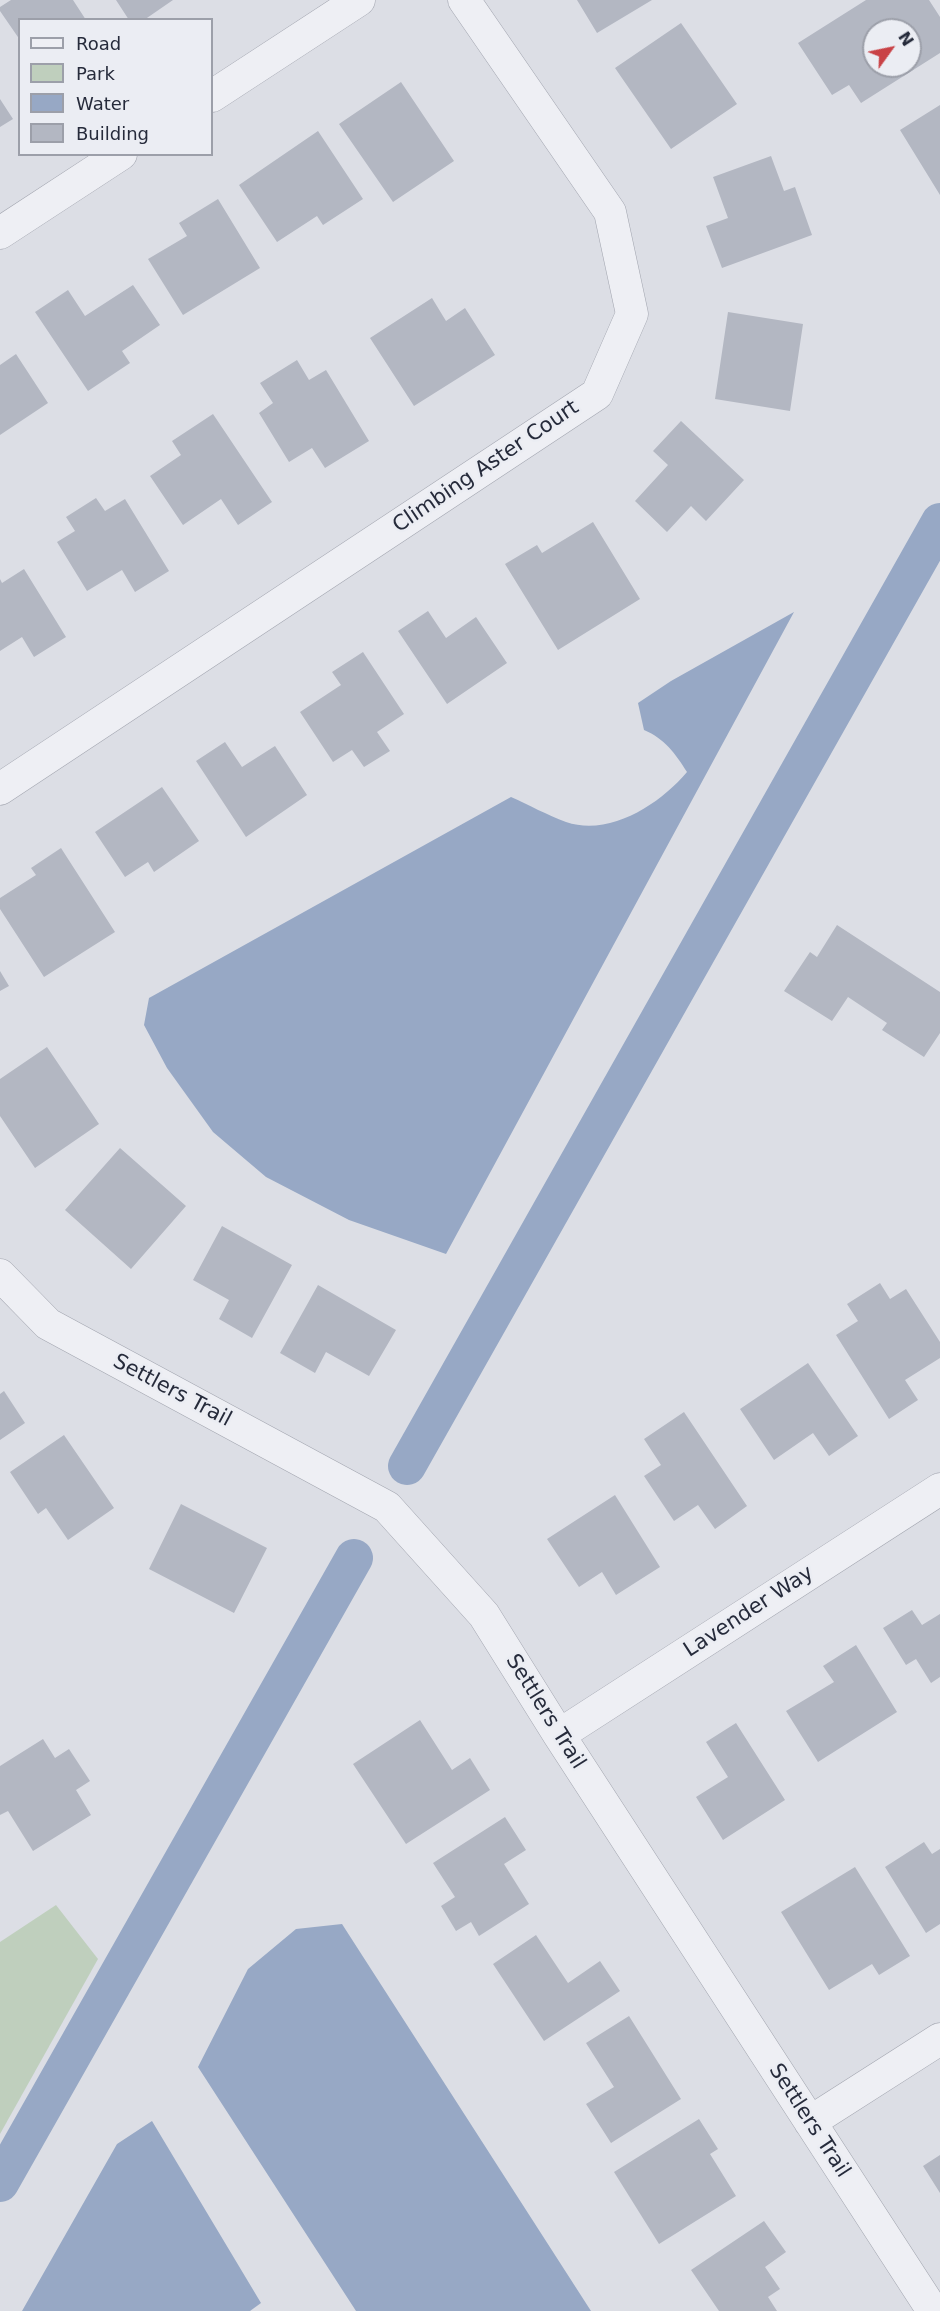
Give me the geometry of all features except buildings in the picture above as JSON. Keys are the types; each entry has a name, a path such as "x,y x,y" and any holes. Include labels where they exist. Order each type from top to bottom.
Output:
{"street":[{"path":"213,95 359,0"},
{"name":"Climbing Aster Court","path":"0,789 597,394 632,314 610,212 464,0"},
{"path":"0,233 118,156"},
{"name":"Settlers Trail","path":"0,1275 48,1324 387,1507 484,1615 559,1735 933,2311"},
{"name":"Lavender Way","path":"559,1735 940,1489"},
{"path":"810,2122 940,2039"}],"green space":[{"path":"56,1905 98,1959 0,2134 0,1942"}],"water":[{"path":"794,612 446,1254 349,1220 266,1177 213,1132 167,1068 144,1025 149,998 511,797 566,822 583,825 600,825 633,815 663,795 687,772 669,747 644,730 638,703 671,681"},
{"path":"342,1924 591,2311 356,2311 198,2067 248,1969 296,1929"},
{"path":"152,2121 261,2303 250,2311 22,2311 117,2144"}],"waterway":[{"path":"407,1466 940,522"},
{"path":"0,2183 354,1558"}]}
